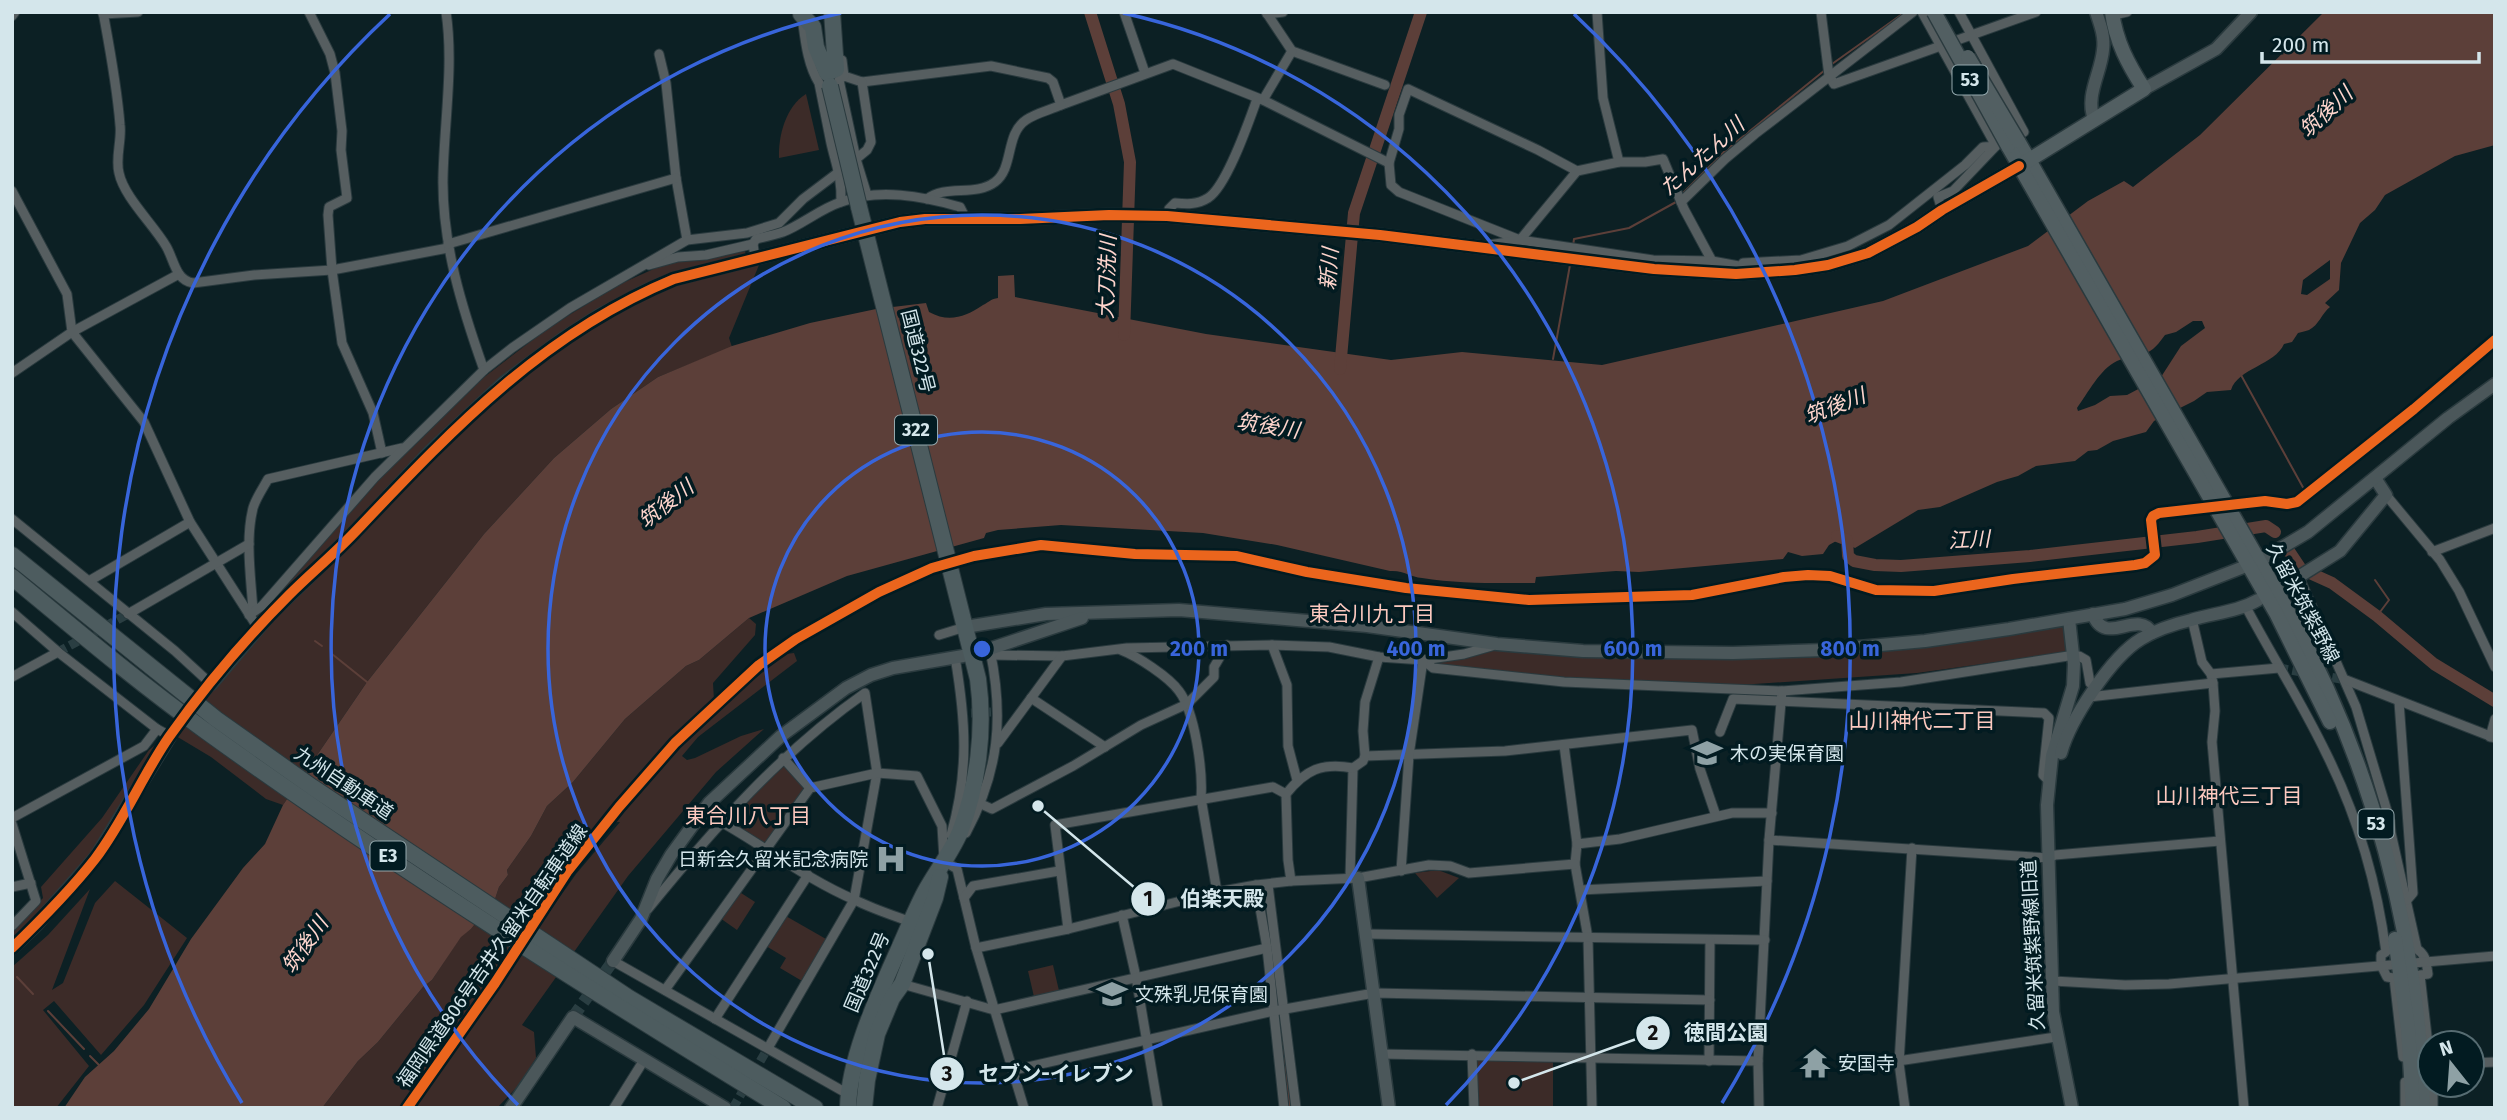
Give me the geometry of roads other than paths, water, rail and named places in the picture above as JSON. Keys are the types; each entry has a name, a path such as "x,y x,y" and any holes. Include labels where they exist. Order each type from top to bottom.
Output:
{"highway":[{"name":"国道322号","path":"821,12 863,201 867,235 978,679 982,726 971,796 959,833 911,922 864,1031 848,1101"},
{"path":"832,12 836,69 834,78"},
{"path":"801,13 813,27 816,47 834,78"},
{"name":"九州自動車道","path":"12,555 211,725"},
{"name":"九州自動車道","path":"12,577 105,654 312,788 576,971 783,1108"},
{"name":"国道322号","path":"864,1108 866,1080 877,1034 892,998 902,984 935,898 944,861"},
{"name":"九州自動車道","path":"576,971 629,998 815,1108"}],"main road":[{"name":"久留米筑紫野線","path":"1934,12 2007,144 2024,163 2250,557 2306,643 2358,768 2397,900 2422,1072 2423,1108"},
{"name":"久留米筑紫野線","path":"1944,12 2007,144"},
{"path":"2024,163 2144,89 2123,55 2110,14"},
{"name":"久留米筑紫野線","path":"2404,962 2413,1108"}],"street":[{"path":"138,12 103,13 116,79 121,129 118,173 166,247 185,282 332,270 448,246 676,178"},
{"path":"309,12 332,60 342,131 341,150 347,198 329,208 332,270 342,343 373,413 382,453"},
{"path":"446,12 448,76 443,180 448,246 468,324 484,370"},
{"path":"1124,12 1145,73"},
{"path":"1283,12 1267,13 1292,51 1385,85"},
{"path":"1597,12 1603,98 1619,162"},
{"path":"1821,12 1829,76 1834,84 2036,12"},
{"path":"1681,202 1725,159 1913,12"},
{"path":"1922,12 1939,47 2007,144"},
{"path":"1942,210 1938,197 1953,191 2024,132 1959,12"},
{"path":"2144,89 2216,49 2251,12"},
{"path":"801,13 805,41 814,76 819,83 832,147 840,171 841,202"},
{"path":"2094,119 2091,111 2093,88 2103,54 2110,14"},
{"path":"1167,216 1175,203 1197,203 1210,197 1236,154 1260,99 1292,51"},
{"path":"659,54 666,83 676,178 687,240"},
{"path":"927,199 936,193 981,188 994,183 1003,171 1017,128 1027,119 1173,64 1260,99 1389,163"},
{"path":"834,78 862,82 991,66 1048,78 1053,82 1061,105"},
{"path":"834,78 839,80 863,201"},
{"path":"251,613 262,606 352,501 484,370 570,308 634,272 650,259 687,240 747,233 779,223 803,199 867,150 871,142 862,82"},
{"path":"1577,171 1408,89 1399,115 1399,129 1389,163 1391,185 1399,192 1520,240 1653,260 1712,261 1772,272"},
{"path":"1728,264 1801,260 1848,246 1889,225 1983,148 2007,144"},
{"path":"1477,247 1520,240 1577,171 1619,162 1663,159 1681,202 1712,261"},
{"path":"634,272 678,257 867,235 925,219 1109,215 1167,216 1282,225 1654,269 1736,274 1772,272 1828,265 1868,253 2024,163"},
{"path":"12,191 67,295 72,332 144,422 190,522 251,613 258,628"},
{"path":"754,250 756,239 782,232 841,202 927,199 960,206 966,219"},
{"path":"12,519 211,684 258,628 431,451 496,390 597,317 646,290 754,250"},
{"path":"12,373 72,332 179,274"},
{"path":"939,635 965,623 1100,611 1179,610 1367,626 1497,644 1583,651 1733,653 1825,650 1925,641 2069,619 2125,609 2172,595 2250,557 2308,533 2448,418 2495,384"},
{"path":"251,613 249,544 254,504 268,479 404,448"},
{"path":"2375,478 2459,591 2495,667"},
{"path":"2284,586 2340,551 2386,495"},
{"path":"89,581 190,522"},
{"path":"2432,552 2495,528"},
{"path":"128,614 249,544"},
{"path":"2305,574 2346,680 2390,821 2417,949 2424,954 2426,961 2428,974 2420,975 2426,1029"},
{"name":"久留米筑紫野線旧道","path":"2048,780 2058,770 2062,750 2077,716 2092,692 2138,640 2192,619 2246,607 2258,600"},
{"path":"2246,607 2326,753 2364,847 2380,906 2386,952 2381,955 2381,965 2387,977 2394,978 2403,1058 2405,1108"},
{"path":"988,652 1100,611"},
{"path":"12,612 58,652 157,729 170,736 96,858 12,948"},
{"path":"2093,614 2102,627 2110,629 2143,624 2148,626 2152,633"},
{"name":"久留米筑紫野線旧道","path":"2069,619 2074,664 2073,686 2052,756 2048,780 2053,1012 2072,1108"},
{"path":"2192,619 2202,662 2212,679 2215,710 2212,742 2229,911 2244,1108"},
{"path":"988,652 1062,656 1119,649 1272,645 1329,647 1379,657 1423,660 1464,654 1497,644"},
{"path":"1272,645 1287,685 1288,746 1297,780"},
{"path":"981,804 992,809 1141,725 1187,704 1214,677 1214,667 1227,646"},
{"path":"1119,649 1130,653 1178,688 1187,704 1195,739 1202,786 1201,798 1217,892"},
{"path":"12,677 58,652"},
{"path":"944,861 954,856 981,804 997,744 994,712 998,692 988,652"},
{"path":"997,744 1062,656"},
{"path":"1423,660 1433,668 1564,682 1783,691 1901,682 2068,656"},
{"path":"2079,656 2086,660 2092,692 2212,679 2279,668"},
{"path":"641,919 662,871 709,803 781,736 846,688 871,675 893,668 959,657 967,714 965,757 959,805 944,861"},
{"path":"1291,881 1287,849 1286,794 1297,780 1325,766 1332,764 1353,768 1363,761 1366,702 1379,657"},
{"path":"1401,871 1409,755 1423,660"},
{"path":"2346,680 2493,738 2495,719"},
{"path":"1759,1108 1758,1061 1769,841 1783,691"},
{"path":"768,1048 854,900 877,774 865,693 828,719 783,758 641,919 613,961 768,1048 848,1101"},
{"path":"1031,698 1105,747"},
{"path":"1720,732 1733,699 2044,713 2049,718 2043,775 2048,780"},
{"path":"2399,702 2413,893 2407,900"},
{"path":"12,818 144,746 157,729"},
{"path":"1365,756 1505,751 1692,730 1700,769 1716,816"},
{"path":"1564,745 1577,844 1575,864 1588,939 1592,1108"},
{"path":"783,758 810,788"},
{"path":"1353,768 1354,878 1366,934 1390,1108"},
{"path":"665,990 810,788 877,774 917,776 942,826 944,861"},
{"path":"1068,929 1055,825 1273,787 1286,794"},
{"path":"1577,844 1620,839 1732,813 1772,813"},
{"path":"723,823 854,900 911,922"},
{"path":"12,824 36,901 12,926"},
{"path":"1769,841 2049,858 2055,855 2220,841"},
{"path":"1905,1108 1899,1063 1912,848"},
{"path":"944,861 957,869 976,948 1024,1108"},
{"path":"976,948 1256,885 1354,878 1429,865 1450,866 1469,873 1575,864"},
{"path":"964,898 973,886 1059,871"},
{"path":"715,1019 808,875"},
{"path":"1580,890 1767,881"},
{"path":"12,887 31,883"},
{"path":"1256,885 1267,948 1284,1108"},
{"path":"1268,885 1296,1108"},
{"path":"1122,915 1136,977 1158,1108"},
{"path":"1366,934 1765,940"},
{"path":"1709,1061 1710,940"},
{"path":"902,984 994,1010 1267,948"},
{"path":"2053,981 2125,985 2495,956"},
{"path":"1014,1070 1274,1011 1374,993 1710,1000"},
{"path":"937,1108 967,1001"},
{"path":"512,1108 573,1017 725,1108"},
{"path":"1866,1066 2056,1037"},
{"path":"1381,1054 1758,1061"},
{"path":"1472,1054 1474,1108"},
{"path":"614,1108 644,1060"},
{"path":"504,1108 523,1089"}],"water":[{"name":"筑後川","path":"2324,12 2495,12 2495,145 2455,156 2385,195 2375,210 2360,223 2341,263 2339,290 2325,303 2330,307 2315,325 2298,333 2292,342 2284,344 2273,357 2241,376 2231,390 2207,392 2154,421 2146,432 2088,451 2075,461 2036,466 2018,476 1997,482 1940,507 1918,510 1855,548 1838,540 1829,545 1823,554 1802,556 1788,552 1783,559 1639,572 1616,571 1536,577 1535,583 1464,582 1418,577 1277,545 1203,533 1061,525 998,530 986,533 984,538 847,576 749,618 699,660 686,666 625,719 573,782 547,806 531,836 507,870 508,875 499,887 495,899 471,929 461,937 432,980 358,1061 322,1108 64,1108 85,1077 114,1051 149,1009 191,939 243,868 265,844 283,805 367,682 484,534 554,458 611,409 658,377 732,346 810,323 876,309 926,303 929,312 943,317 957,317 998,298 998,276 1014,275 1015,297 1206,334 1391,360 1462,352 1602,365 1883,301 2028,246 2088,201 2124,181 2133,187 2200,135","holes":["2330,260 2330,279 2307,295 2301,294 2303,280","2193,321 2202,321 2205,328 2181,346 2161,377 2127,395 2110,396 2078,411 2077,408 2095,382 2111,365 2148,352 2165,335 2176,332"]}],"waterway":[{"name":"大刀洗川","path":"1090,12 1119,104 1130,162 1124,335"},
{"name":"新川","path":"1340,369 1354,213 1421,12"},
{"name":"たんたん川","path":"1832,64 1905,12"},
{"name":"たんたん川","path":"1681,195 1724,152 1825,70"},
{"name":"たんたん川","path":"1573,246 1574,239 1629,228 1676,202"},
{"name":"たんたん川","path":"1553,359 1570,265"},
{"path":"2241,375 2305,491"},
{"name":"江川","path":"1837,536 1847,540 1848,556 1854,561 1901,566 2030,556 2197,537 2266,526 2275,532"},
{"name":"江川","path":"2289,551 2301,569 2332,583 2377,616 2434,664 2495,701"},
{"path":"2375,580 2389,600 2377,616"},
{"path":"315,641 322,646"},
{"path":"332,654 367,682"},
{"path":"1273,957 1279,1007"},
{"path":"17,977 33,994"},
{"path":"48,1011 84,1049"},
{"path":"1279,1013 1290,1108"},
{"path":"90,1056 99,1065"}],"tunnel":[{"path":"58,652 128,614"},
{"path":"2279,668 2346,680"},
{"path":"170,736 211,684"},
{"path":"971,713 991,712"},
{"path":"573,1017 613,961"},
{"path":"733,1108 768,1048"}],"place":[{"name":"木の実保育園","path":"1707,753"},
{"name":"伯楽天殿","path":"1038,806"},
{"name":"日新会久留米記念病院","path":"891,859"},
{"name":"セブン-イレブン","path":"928,954"},
{"name":"文殊乳児保育園","path":"1112,994"},
{"name":"安国寺","path":"1815,1063"},
{"name":"徳間公園","path":"1514,1083"}],"district":[{"name":"東合川九丁目","path":"1372,614"},
{"name":"山川神代二丁目","path":"1922,721"},
{"name":"山川神代三丁目","path":"2229,796"},
{"name":"東合川八丁目","path":"748,816"}]}
